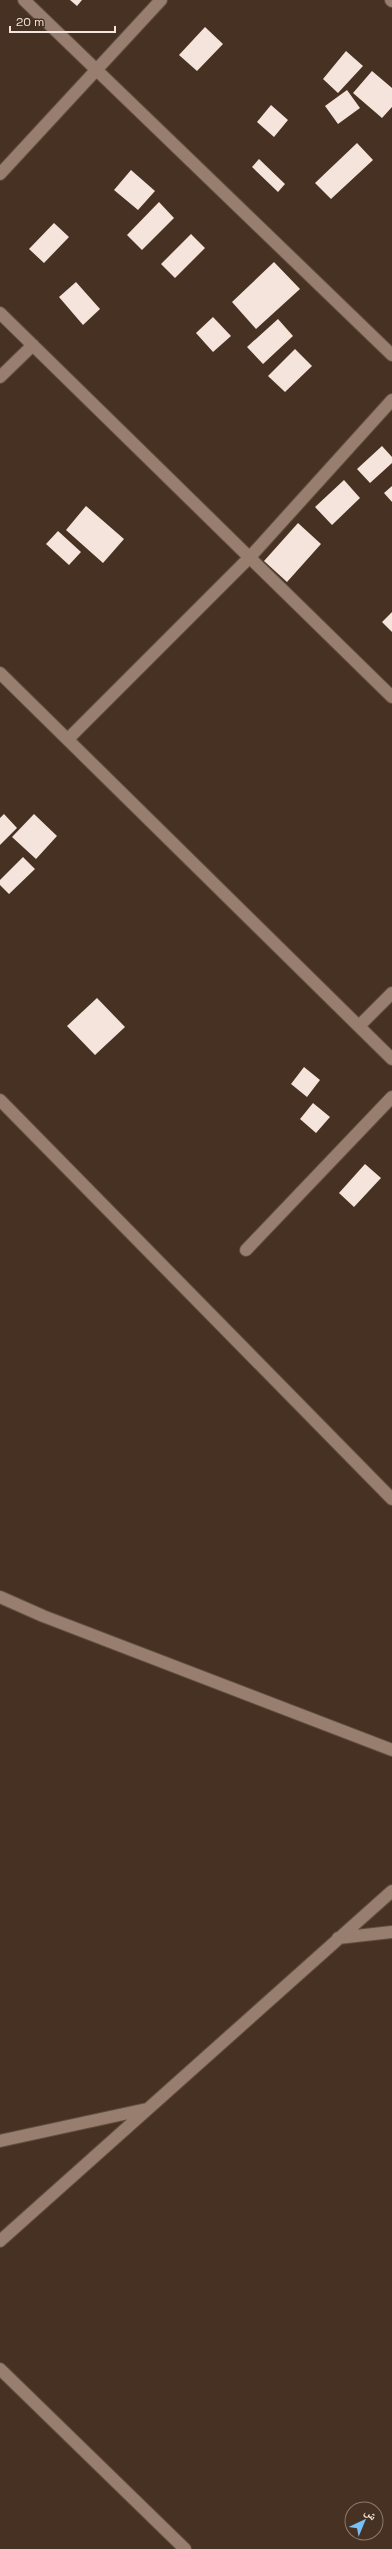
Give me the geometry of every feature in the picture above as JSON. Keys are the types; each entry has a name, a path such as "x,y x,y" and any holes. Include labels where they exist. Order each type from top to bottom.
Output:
{"street":[{"path":"24,0 392,355"},
{"path":"0,174 160,0"},
{"path":"0,313 392,697"},
{"path":"0,377 33,345"},
{"path":"68,739 250,557 392,400"},
{"path":"0,673 392,1059"},
{"path":"359,1026 392,993"},
{"path":"246,1250 392,1097"},
{"path":"0,1100 392,1498"},
{"path":"0,1597 43,1616 392,1750"},
{"path":"0,2241 392,1891"},
{"path":"338,1938 392,1932"},
{"path":"0,2141 150,2108"},
{"path":"0,2370 186,2549"}],"building":[{"path":"70,0 82,0 77,6"},
{"path":"205,27 223,44 197,71 179,55"},
{"path":"346,51 363,66 338,93 323,79"},
{"path":"372,71 392,88 392,107 382,118 353,93"},
{"path":"347,90 360,108 338,124 325,106"},
{"path":"271,105 288,120 274,137 257,122"},
{"path":"357,143 373,160 331,199 315,183"},
{"path":"259,159 285,184 278,192 252,167"},
{"path":"131,170 155,191 138,210 114,190"},
{"path":"159,202 174,218 142,250 127,235"},
{"path":"54,223 69,237 44,263 29,249"},
{"path":"191,234 205,248 175,278 161,264"},
{"path":"274,262 300,289 256,329 232,302"},
{"path":"76,282 100,309 83,325 59,297"},
{"path":"213,317 231,336 213,352 196,333"},
{"path":"278,319 293,336 263,364 247,347"},
{"path":"295,349 312,366 285,392 268,376"},
{"path":"382,446 392,457 392,463 370,483 357,469"},
{"path":"344,480 360,498 332,525 315,507"},
{"path":"392,486 392,502 384,493"},
{"path":"86,506 124,539 103,563 66,530"},
{"path":"298,523 321,544 287,582 264,561"},
{"path":"58,531 81,552 69,565 46,544"},
{"path":"392,612 392,632 382,622"},
{"path":"4,814 17,828 0,845 0,818"},
{"path":"34,814 57,836 36,859 12,837"},
{"path":"23,857 35,869 9,894 0,885 0,880"},
{"path":"97,998 125,1027 95,1055 67,1026"},
{"path":"304,1067 320,1080 307,1097 291,1084"},
{"path":"313,1103 330,1117 316,1133 300,1119"},
{"path":"365,1164 381,1178 354,1207 339,1193"}]}
